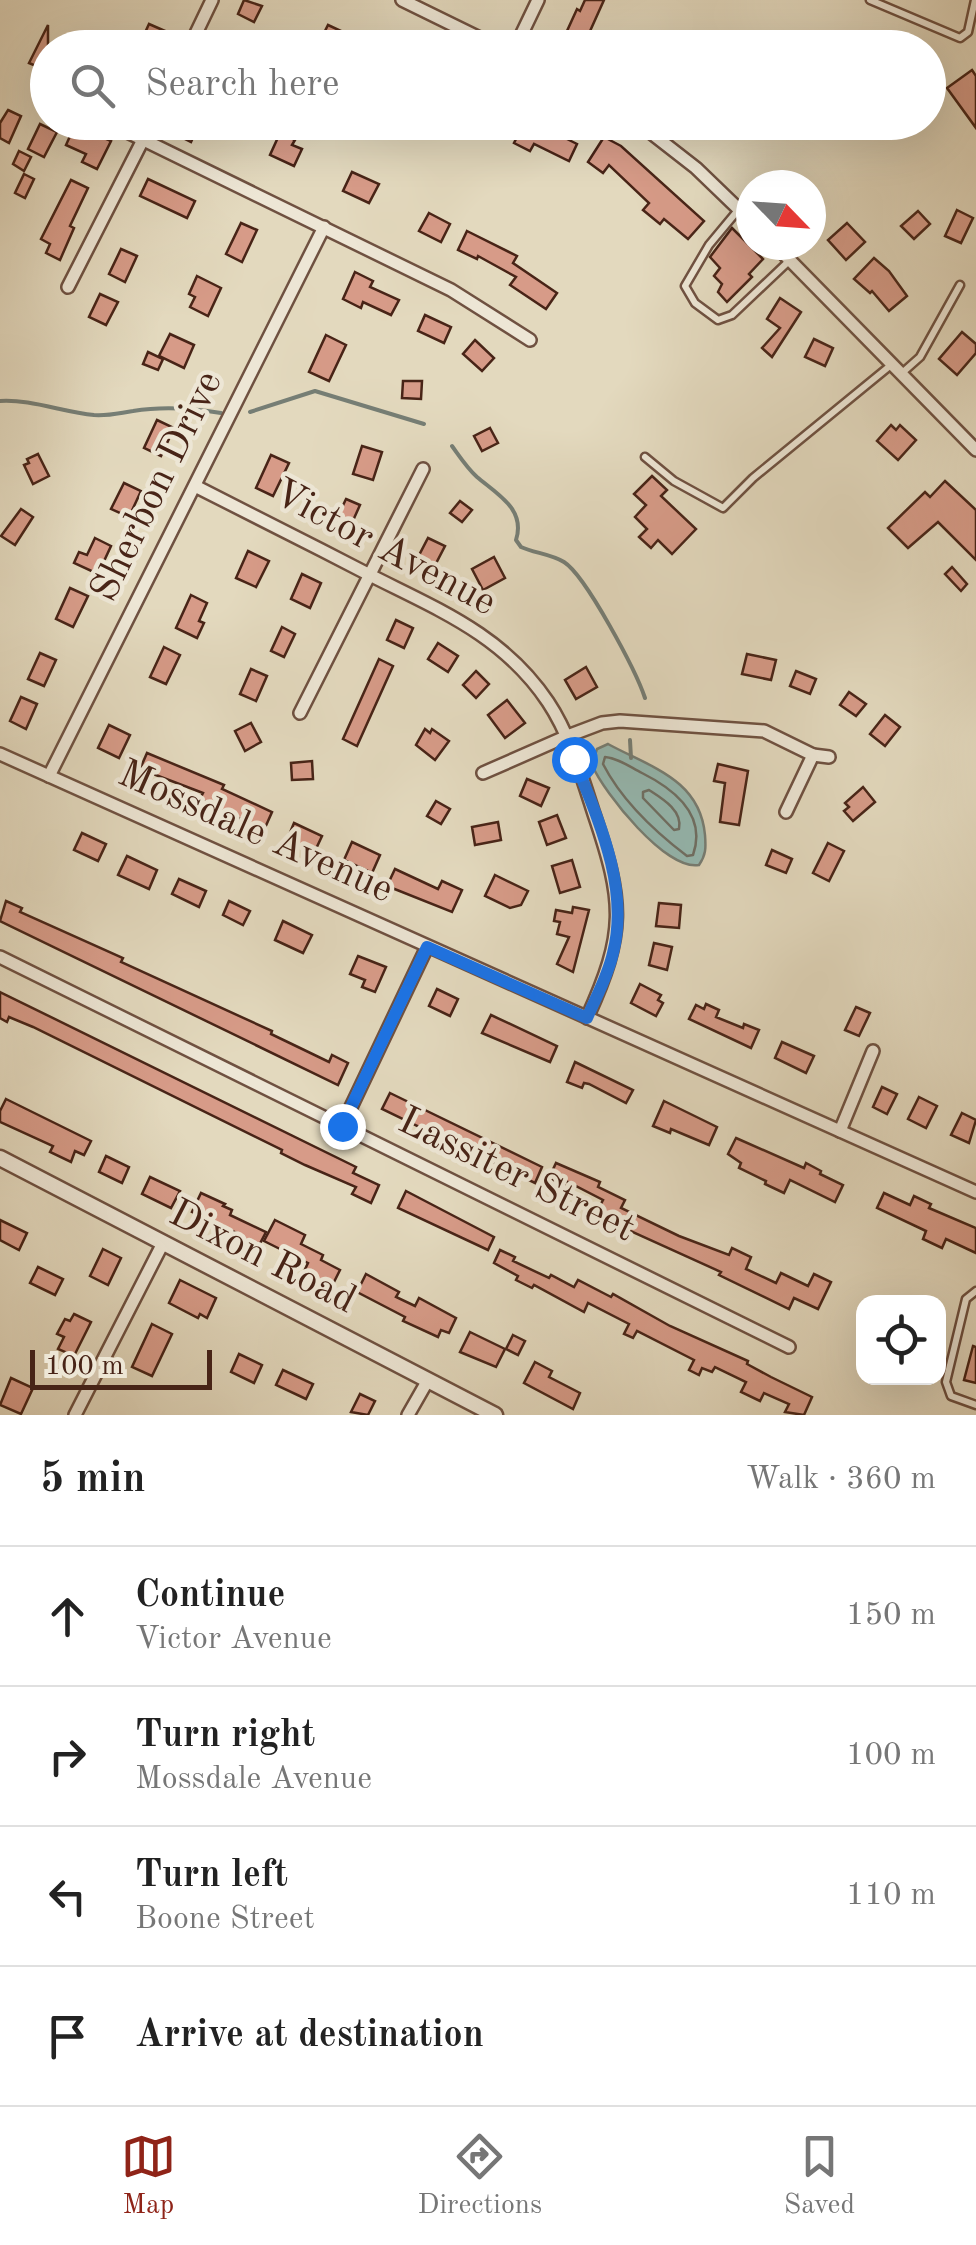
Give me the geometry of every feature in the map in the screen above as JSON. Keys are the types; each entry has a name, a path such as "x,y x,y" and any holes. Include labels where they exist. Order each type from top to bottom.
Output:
{"street":[{"path":"197,30 212,0"},
{"path":"402,0 463,30"},
{"path":"524,30 538,0"},
{"path":"68,287 142,140"},
{"path":"147,140 460,295 530,340"},
{"path":"660,140 736,206"},
{"name":"Sherbon Drive","path":"49,776 324,227"},
{"path":"790,260 976,450"},
{"path":"300,713 424,469"},
{"name":"Victor Avenue","path":"195,486 478,631 548,701 612,868 618,904 614,949 587,1018"},
{"path":"483,774 602,723 667,722 764,731 828,758"},
{"name":"Mossdale Avenue","path":"0,754 976,1192"},
{"path":"786,812 813,754"},
{"path":"342,1126 427,947"},
{"name":"Lassiter Street","path":"0,957 789,1347"},
{"path":"840,1131 873,1051"},
{"name":"Dixon Road","path":"0,1158 495,1415"},
{"path":"75,1415 163,1243"},
{"path":"408,1415 428,1380"}],"lane":[{"path":"870,0 941,30"},
{"path":"946,32 960,38 968,32 975,0"},
{"path":"736,212 708,245 685,286 695,303 718,320 732,316 790,260"},
{"path":"645,457 674,482 723,508 752,478 920,356 960,285"},
{"path":"976,1291 966,1299 946,1382 950,1396 976,1405"}],"water":[{"path":"608,744 670,777 694,800 705,835 705,851 699,865 685,864 670,856 638,828 609,793 592,765 597,749"}],"building":[{"path":"244,0 262,6 254,22 238,14"},
{"path":"585,0 604,0 590,30 567,30 577,9 580,11"},
{"path":"972,70 976,76 976,128 947,88"},
{"path":"8,110 21,116 9,143 0,138 0,123"},
{"path":"32,140 53,140 44,157 28,149"},
{"path":"68,140 111,141 97,169 82,162 86,154 66,145"},
{"path":"277,140 295,140 292,145 302,149 294,166 270,155"},
{"path":"569,140 577,144 569,161 534,144 530,151 514,143"},
{"path":"602,140 610,140 704,221 688,239 664,219 660,224 643,210 649,203 609,165 603,173 588,162"},
{"path":"19,151 31,157 24,171 13,164"},
{"path":"352,172 379,184 369,203 343,191"},
{"path":"24,174 34,179 25,198 15,193"},
{"path":"148,179 195,201 187,218 140,196"},
{"path":"71,180 88,188 70,226 74,228 60,260 46,253 50,244 41,239"},
{"path":"957,210 973,218 961,243 945,236"},
{"path":"918,211 930,224 914,239 901,226"},
{"path":"429,213 450,224 441,242 419,231"},
{"path":"241,223 257,230 242,262 226,254"},
{"path":"847,223 865,242 846,260 828,240"},
{"path":"732,228 736,232 736,260 762,260 749,274 752,277 727,302 718,292 722,284 714,276 720,268 710,257"},
{"path":"467,231 517,256 513,263 557,293 546,309 510,285 516,277 478,256 477,259 458,250"},
{"path":"121,249 137,256 125,282 109,274"},
{"path":"874,258 907,296 889,311 872,291 854,279"},
{"path":"355,272 373,281 370,287 399,300 391,315 363,302 361,308 343,299"},
{"path":"197,276 221,288 208,316 190,307 195,297 189,294"},
{"path":"100,294 118,302 106,325 89,317"},
{"path":"780,298 801,312 772,357 762,348 780,328 767,319"},
{"path":"425,315 451,327 444,343 418,331"},
{"path":"962,332 976,344 976,353 957,375 939,359"},
{"path":"170,334 194,345 184,368 159,356"},
{"path":"326,335 346,345 329,381 309,372"},
{"path":"814,339 833,348 825,366 805,357"},
{"path":"475,340 494,358 482,371 463,354"},
{"path":"148,352 163,359 158,370 143,364"},
{"path":"403,381 422,381 421,399 402,398"},
{"path":"157,420 174,428 161,456 144,448"},
{"path":"891,425 896,430 900,425 916,440 898,460 877,441"},
{"path":"490,428 498,443 482,451 474,436"},
{"path":"362,446 382,452 373,480 353,474"},
{"path":"38,454 49,476 33,484 24,465"},
{"path":"271,455 289,463 273,496 256,488"},
{"path":"652,476 667,490 661,496 696,529 672,554 658,540 651,548 639,537 647,529 635,517 646,505 634,494"},
{"path":"945,481 976,510 976,560 938,522 908,548 888,528 925,492 930,497"},
{"path":"124,483 141,491 129,517 111,509"},
{"path":"346,499 360,505 351,525 337,518"},
{"path":"460,501 472,510 462,522 450,513"},
{"path":"21,509 33,517 15,545 1,536"},
{"path":"95,538 111,546 98,574 74,563 79,552 87,555"},
{"path":"428,538 445,546 432,571 415,563"},
{"path":"248,551 269,561 256,587 236,578"},
{"path":"494,557 505,578 483,590 472,569"},
{"path":"952,567 967,584 961,591 945,574"},
{"path":"302,574 321,583 310,608 291,599"},
{"path":"70,588 88,596 73,627 56,619"},
{"path":"191,595 207,603 197,638 176,628"},
{"path":"396,620 413,628 404,648 387,640"},
{"path":"282,627 295,634 284,657 271,651"},
{"path":"438,643 458,656 448,672 428,659"},
{"path":"164,647 180,655 166,684 150,677"},
{"path":"40,653 56,660 44,686 28,679"},
{"path":"747,654 776,660 771,680 742,674"},
{"path":"379,659 393,666 357,746 343,739"},
{"path":"586,667 597,687 576,699 565,680"},
{"path":"251,669 267,676 256,701 240,694"},
{"path":"476,671 489,684 476,698 463,685"},
{"path":"796,671 816,679 810,694 790,686"},
{"path":"849,692 866,704 856,716 840,705"},
{"path":"21,697 37,704 26,729 10,721"},
{"path":"507,700 525,723 505,738 488,715"},
{"path":"885,715 900,727 885,746 870,734"},
{"path":"251,723 261,742 245,751 235,731"},
{"path":"109,725 130,735 119,758 98,748"},
{"path":"425,729 430,733 432,729 449,741 435,760 416,745"},
{"path":"147,753 224,785 222,789 272,812 264,830 200,799 203,793 140,769"},
{"path":"312,761 313,779 292,780 291,763"},
{"path":"718,764 748,771 739,825 720,822 725,783 714,781"},
{"path":"527,779 549,788 541,806 520,796"},
{"path":"863,787 875,802 853,821 844,811 849,807 845,803"},
{"path":"436,801 450,809 441,824 427,816"},
{"path":"557,815 566,838 547,845 539,822"},
{"path":"498,822 501,840 475,845 472,827"},
{"path":"294,823 322,836 314,853 287,840"},
{"path":"82,833 106,844 98,861 74,850"},
{"path":"352,842 380,855 372,873 344,860"},
{"path":"828,843 844,851 829,881 813,873"},
{"path":"772,850 792,859 786,873 766,865"},
{"path":"127,856 157,870 149,889 118,875"},
{"path":"572,860 580,887 560,893 552,866"},
{"path":"395,869 438,889 442,881 462,890 452,912 387,886"},
{"path":"495,875 528,891 521,905 510,908 485,896"},
{"path":"179,879 206,891 199,907 172,894"},
{"path":"6,901 22,908 20,912 123,958 121,962 272,1031 271,1034 329,1062 332,1055 348,1063 338,1085 0,921"},
{"path":"229,901 250,911 243,925 223,915"},
{"path":"659,903 681,905 679,928 656,926"},
{"path":"573,907 589,910 573,972 557,964 569,937 557,934 560,922 554,921 556,910 572,913"},
{"path":"283,921 312,935 303,953 275,940"},
{"path":"654,943 672,947 667,970 649,965"},
{"path":"358,956 386,967 375,992 362,987 365,980 350,974"},
{"path":"640,984 661,995 658,1000 663,1003 656,1016 631,1003"},
{"path":"437,989 458,999 450,1016 429,1006"},
{"path":"0,992 356,1167 353,1173 379,1185 371,1203 352,1194 356,1187 281,1153 282,1150 33,1027 9,1017 7,1022 0,1018"},
{"path":"706,1004 719,1010 716,1017 759,1030 751,1048 689,1019 696,1005 704,1009"},
{"path":"856,1007 870,1013 859,1036 845,1030"},
{"path":"491,1015 557,1046 550,1062 482,1033"},
{"path":"782,1042 814,1056 806,1073 775,1058"},
{"path":"575,1062 633,1090 626,1103 589,1084 584,1083 582,1088 567,1082"},
{"path":"882,1087 897,1094 887,1114 873,1107"},
{"path":"390,1093 542,1167 535,1183 382,1109"},
{"path":"919,1097 937,1106 926,1128 908,1119"},
{"path":"6,1099 91,1141 84,1155 75,1151 71,1162 50,1152 53,1146 0,1122"},
{"path":"664,1101 717,1127 709,1145 653,1126"},
{"path":"962,1113 976,1120 969,1143 951,1135"},
{"path":"736,1138 804,1168 806,1163 843,1185 835,1202 790,1180 784,1193 739,1168 741,1163 728,1154"},
{"path":"106,1156 129,1167 122,1183 99,1172"},
{"path":"556,1163 600,1182 598,1187 625,1200 621,1208 679,1236 729,1255 732,1248 751,1257 746,1269 776,1283 781,1273 808,1286 814,1274 831,1282 818,1309 794,1298 789,1309 719,1275 721,1272 595,1215 603,1200 566,1181 564,1185 549,1178"},
{"path":"150,1177 180,1191 171,1208 142,1194"},
{"path":"406,1191 494,1237 488,1250 398,1208"},
{"path":"201,1193 225,1204 232,1210 230,1215 266,1232 254,1255 232,1248 239,1234 192,1212"},
{"path":"884,1193 910,1205 914,1196 931,1204 929,1208 976,1228 976,1253 946,1239 942,1248 923,1239 926,1231 877,1208"},
{"path":"0,1220 27,1233 19,1250 0,1240"},
{"path":"275,1220 305,1235 301,1244 323,1255 321,1260 340,1270 329,1292 299,1282 308,1263 264,1241"},
{"path":"103,1249 121,1258 108,1285 90,1276"},
{"path":"500,1250 515,1257 513,1261 549,1278 551,1275 574,1287 578,1280 611,1297 613,1294 670,1326 748,1361 747,1364 812,1397 804,1415 785,1412 789,1404 764,1393 760,1401 741,1392 746,1382 715,1367 712,1372 702,1368 699,1375 689,1370 694,1360 637,1331 633,1338 624,1334 629,1324 588,1303 584,1312 534,1285 532,1288 516,1280 518,1276 494,1263"},
{"path":"38,1267 63,1279 55,1295 30,1283"},
{"path":"366,1274 399,1292 396,1297 415,1306 419,1298 456,1318 449,1333 441,1330 438,1337 403,1321 405,1317 357,1292"},
{"path":"180,1280 216,1298 207,1318 200,1314 198,1318 169,1303"},
{"path":"74,1314 91,1322 74,1356 58,1349 64,1337 57,1334 65,1319 70,1321"},
{"path":"152,1324 172,1334 152,1376 132,1367"},
{"path":"470,1332 505,1349 496,1367 460,1352"},
{"path":"513,1335 525,1341 518,1355 506,1349"},
{"path":"973,1346 976,1347 976,1383 964,1380"},
{"path":"239,1354 262,1365 254,1383 231,1372"},
{"path":"535,1362 552,1371 549,1377 580,1393 573,1409 524,1383"},
{"path":"283,1370 313,1384 306,1399 276,1385"},
{"path":"11,1378 33,1388 21,1414 0,1405"},
{"path":"360,1394 375,1401 368,1415 351,1412"}],"waterway":[{"path":"250,412 315,391 424,424"},
{"path":"0,401 94,415 166,408 221,413"},
{"path":"452,446 473,474 513,511 517,519 516,540 521,547 564,562 585,585 632,667 645,698"},
{"path":"630,740 631,758"}],"route":[{"path":"342,1126 427,947 587,1018 614,949 618,904 612,868 574,759"}]}
